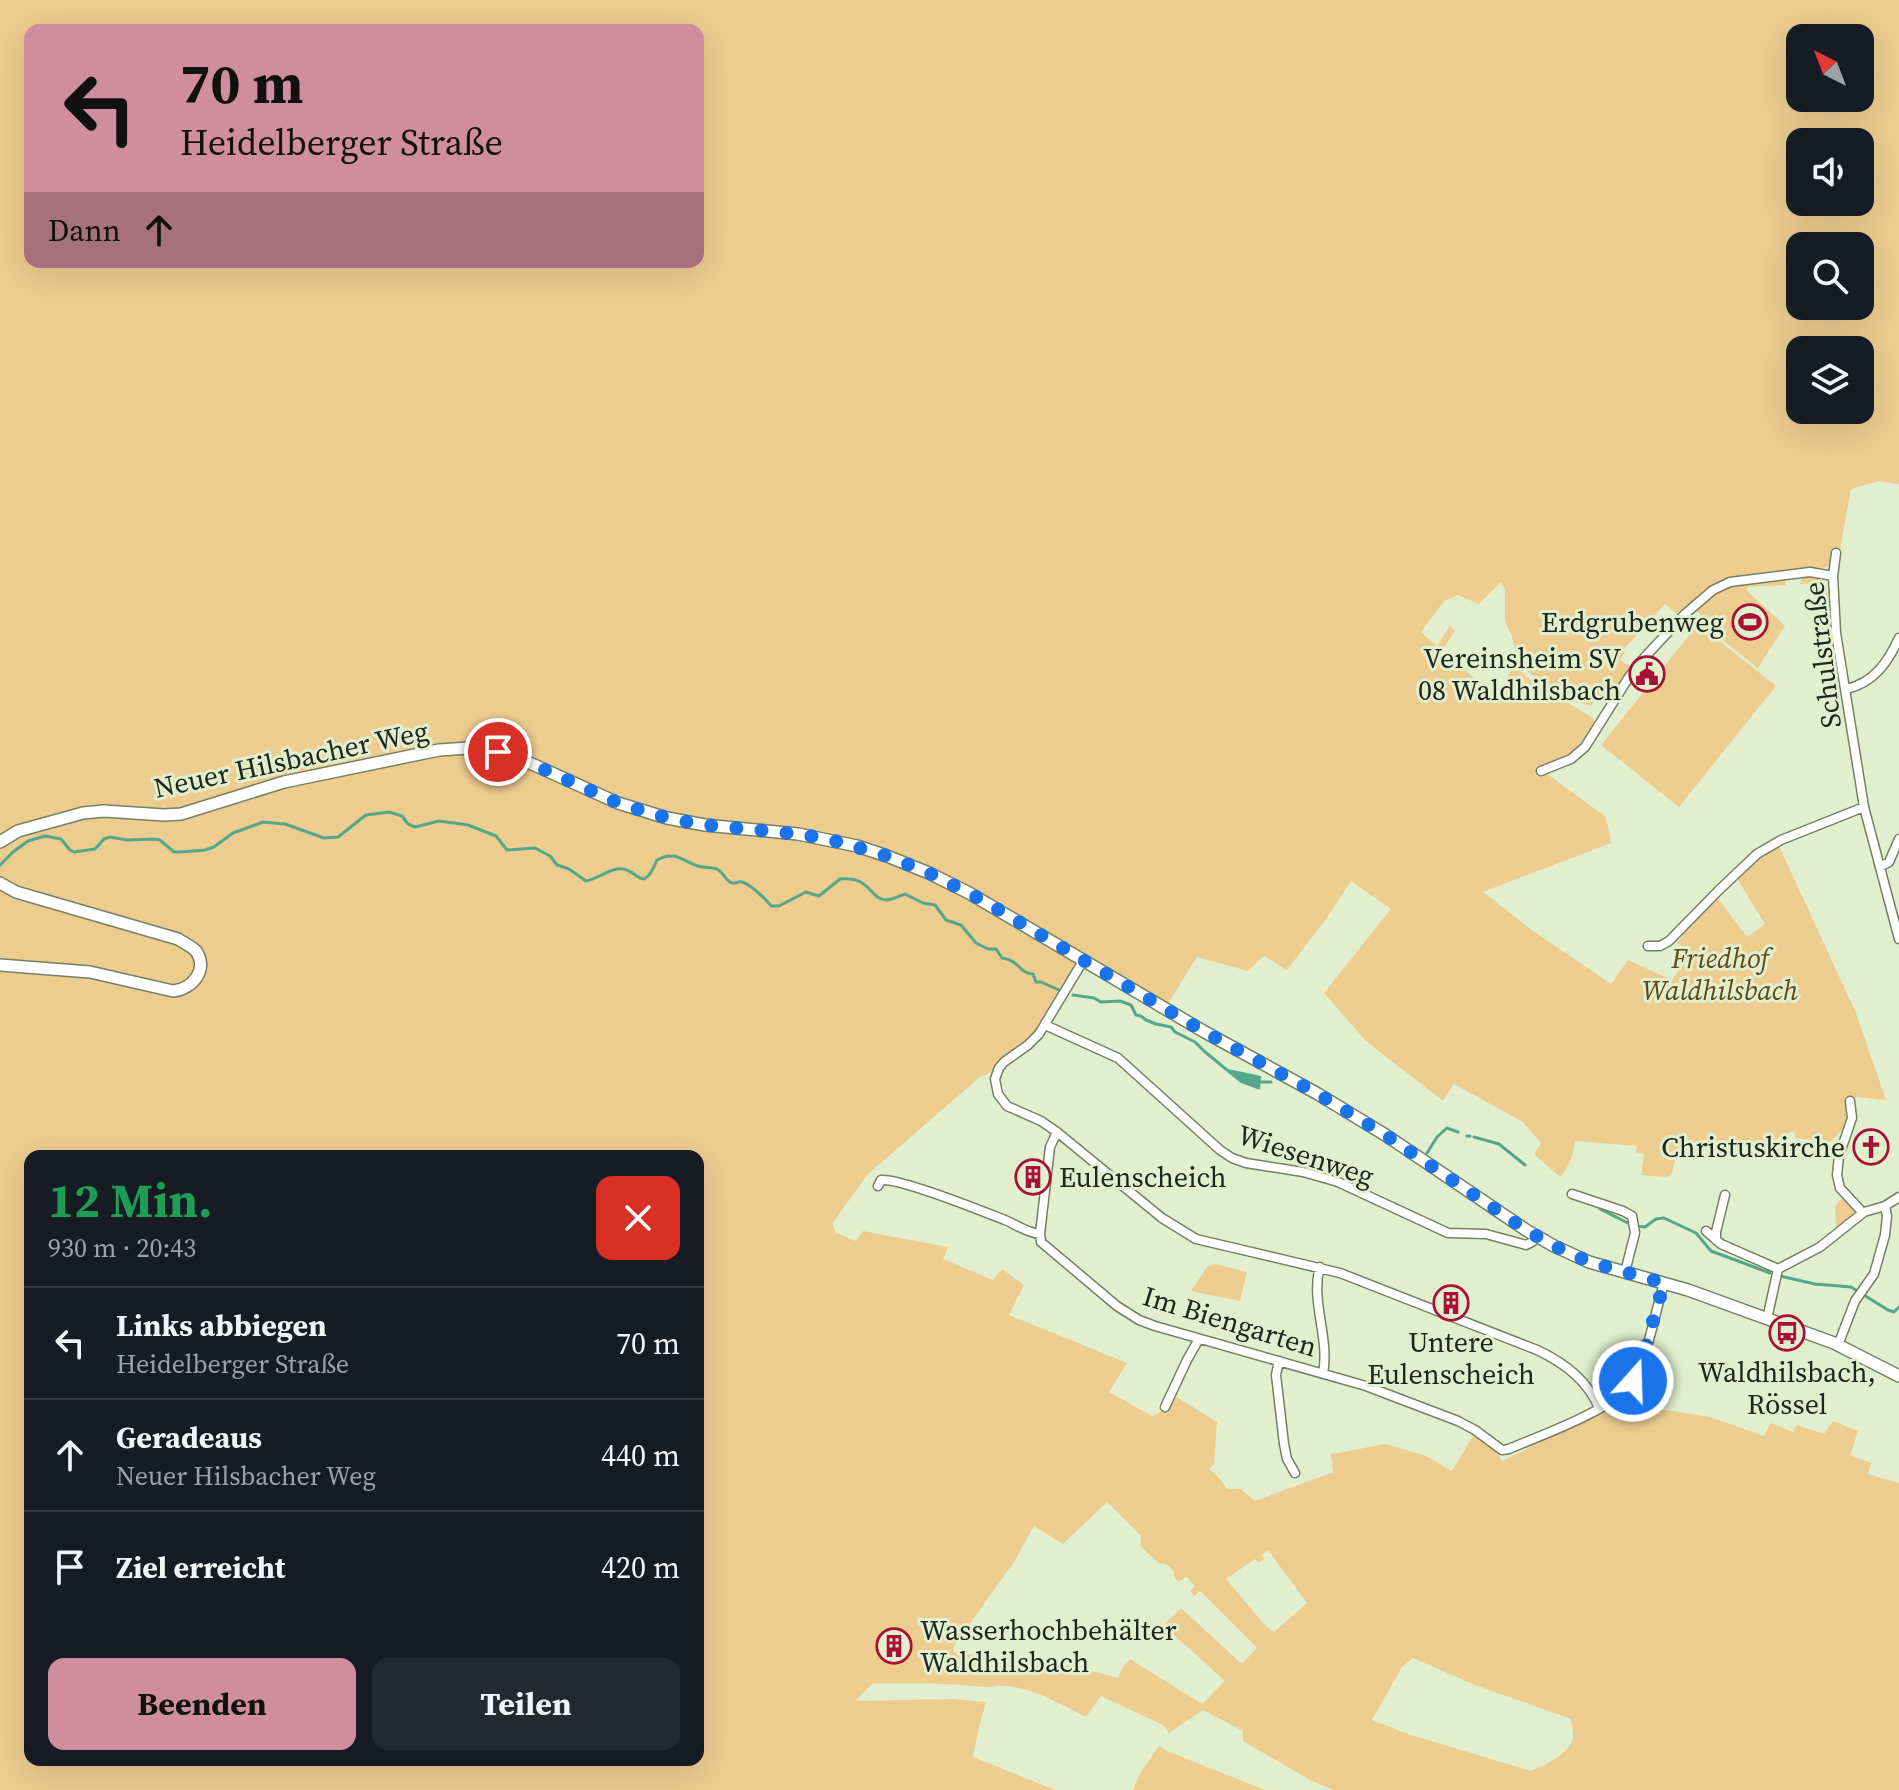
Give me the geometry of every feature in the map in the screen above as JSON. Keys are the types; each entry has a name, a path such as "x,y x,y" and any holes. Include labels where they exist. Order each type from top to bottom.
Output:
{"street":[{"name":"Schulstraße","path":"1836,553 1833,576 1836,633 1864,807 1899,939"},
{"path":"1541,771 1568,760 1585,747 1644,658 1685,614 1713,590 1730,582 1810,572 1833,576"},
{"path":"1846,689 1860,686 1877,672 1899,638"},
{"name":"Neuer Hilsbacher Weg","path":"0,842 18,831 83,813 181,814 284,782 439,750 479,749 521,759 618,803 667,818 798,834 857,846 929,873 969,893 1203,1031 1332,1102 1537,1237 1582,1259 1664,1283 1838,1345 1899,1376"},
{"path":"1648,946 1660,946 1669,941 1757,854 1781,840 1864,807"},
{"path":"1880,867 1889,862 1899,839"},
{"path":"0,883 16,892 178,939 196,952 200,966 198,977 192,984 173,991 90,972 0,965"},
{"path":"1083,961 1045,1025 1028,1045 1004,1062 997,1072 995,1085 1000,1098 1009,1108 1041,1121 1057,1132 1184,1233 1214,1245 1320,1267 1371,1284 1543,1353 1583,1382 1599,1408 1622,1394 1635,1378 1664,1283"},
{"name":"Wiesenweg","path":"1045,1025 1118,1058 1235,1160 1331,1179 1448,1233 1486,1234 1526,1245 1537,1237"},
{"path":"1850,1101 1852,1118 1839,1156 1837,1175 1840,1188 1863,1213"},
{"path":"1040,1234 1050,1147 1057,1132"},
{"name":"Im Biengarten","path":"878,1186 883,1179 904,1184 1040,1234 1044,1246 1122,1310 1150,1324 1369,1387 1458,1421 1502,1450 1599,1408"},
{"path":"1572,1194 1632,1216 1635,1233 1625,1272"},
{"path":"1716,1241 1725,1195"},
{"path":"1767,1319 1778,1269 1818,1248 1863,1213 1885,1206 1899,1197"},
{"path":"1838,1345 1855,1301 1873,1276 1884,1237 1885,1206"},
{"path":"1706,1231 1716,1241 1778,1269"},
{"path":"1320,1267 1317,1281 1325,1359 1323,1373"},
{"path":"1165,1407 1199,1339"},
{"path":"1279,1361 1276,1375 1284,1444 1287,1459 1295,1473"}],"green space":[{"name":"Friedhof Waldhilsbach","path":"0,0 1899,0 1899,484 1879,481 1851,489 1840,549 1827,567 1758,574 1718,583 1677,614 1665,604 1623,650 1625,652 1620,660 1632,667 1617,690 1595,700 1591,706 1577,702 1524,668 1505,621 1505,590 1501,582 1479,604 1458,595 1444,601 1421,632 1437,646 1450,626 1455,631 1440,649 1494,695 1509,676 1510,653 1529,679 1593,718 1595,726 1572,754 1536,771 1546,773 1606,817 1611,843 1483,892 1611,984 1628,960 1672,980 1690,954 1677,943 1717,897 1747,937 1765,924 1736,877 1779,846 1856,1013 1886,1100 1856,1097 1846,1126 1830,1142 1795,1138 1794,1131 1774,1140 1705,1147 1681,1142 1671,1175 1665,1177 1641,1175 1644,1154 1636,1152 1637,1146 1575,1141 1570,1160 1560,1177 1534,1154 1541,1143 1523,1122 1454,1084 1443,1101 1366,1041 1324,993 1391,909 1351,881 1287,970 1264,956 1248,971 1197,957 1162,1013 1085,968 1067,978 1051,1004 1045,1025 995,1071 980,1077 868,1174 832,1224 836,1233 856,1241 863,1231 948,1247 943,1259 993,1280 1002,1269 1024,1285 1009,1315 1127,1363 1109,1392 1152,1416 1166,1409 1175,1396 1217,1422 1214,1464 1209,1469 1226,1488 1241,1489 1255,1501 1333,1472 1331,1454 1386,1444 1426,1456 1452,1471 1473,1436 1490,1445 1502,1461 1597,1415 1625,1396 1647,1407 1710,1417 1764,1436 1771,1423 1793,1432 1797,1425 1824,1434 1833,1421 1858,1431 1850,1455 1871,1463 1868,1474 1899,1483 1899,1790 1333,1790 1243,1741 1243,1731 1203,1710 1169,1733 1163,1725 1101,1696 1086,1717 1040,1694 1014,1687 873,1683 855,1701 952,1699 986,1702 973,1757 1055,1790 0,1790","holes":["1107,1502 1141,1536 1141,1547 1174,1571 1174,1577 1179,1582 1186,1576 1195,1586 1190,1591 1194,1596 1200,1591 1257,1648 1242,1664 1181,1608 1163,1625 1225,1681 1202,1704 1130,1659 1118,1678 1073,1666 953,1651 1014,1562 1034,1526 1063,1544","1268,1550 1307,1603 1274,1632 1226,1579 1255,1559 1259,1563","1413,1658 1475,1685 1571,1719 1573,1737 1570,1745 1561,1755 1531,1771 1372,1720 1402,1667"]},
{"path":"1816,576 1827,585 1828,609 1825,615 1817,615 1816,583 1800,584 1802,578"},
{"path":"1780,579 1786,585 1748,587 1746,590 1785,626 1758,668 1697,620 1701,615 1696,607 1719,590 1733,585"},
{"path":"1698,624 1776,686 1679,807 1601,745"},
{"path":"1844,1199 1857,1211 1848,1222 1836,1227 1835,1206"},
{"path":"1215,1264 1247,1272 1240,1301 1191,1291 1207,1267"},
{"path":"1159,1746 1265,1790 1133,1790 1140,1773"}],"shaded area":[{"path":"1228,1069 1261,1076 1260,1090 1241,1083 1227,1072"}],"waterway":[{"path":"0,865 28,841 45,836 61,839 74,852 95,849 110,837 160,840 174,852 181,852 214,847 233,833 263,822 285,824 324,838 338,837 366,815 389,812 402,816 415,827 439,821 468,825 496,836 507,850 535,848 586,881 617,869 624,869 643,879 652,871 657,860 669,856 717,869 730,882 745,883 771,906 779,906 806,892 819,896 840,879 858,881 880,898 888,900 905,894 935,905 946,920 961,925 976,943 996,949 1002,958 1033,974 1036,982 1059,990"},
{"path":"1073,995 1131,1005 1136,1015 1171,1027 1195,1042 1227,1070"},
{"path":"1260,1082 1271,1082"},
{"path":"1427,1153 1447,1128 1458,1132"},
{"path":"1474,1137 1499,1144 1525,1165"},
{"path":"1600,1209 1630,1224"},
{"path":"1637,1226 1645,1227 1656,1219 1664,1218 1696,1233 1711,1251 1770,1273"},
{"path":"1780,1276 1815,1284 1851,1287 1888,1310 1894,1312 1899,1307"}],"place":[{"name":"Erdgrubenweg","path":"1750,622"},
{"name":"Vereinsheim SV 08 Waldhilsbach","path":"1647,674"},
{"name":"Christuskirche","path":"1871,1147"},
{"name":"Eulenscheich","path":"1033,1177"},
{"name":"Untere Eulenscheich","path":"1451,1303"},
{"name":"Waldhilsbach, Rössel","path":"1787,1333"},
{"name":"Wasserhochbehälter Waldhilsbach","path":"894,1646"}],"route":[{"path":"498,752 521,759 618,803 652,814 696,824 798,834 857,846 929,873 969,893 1183,1020 1301,1083 1554,1246 1589,1262 1664,1283 1633,1381"}]}
